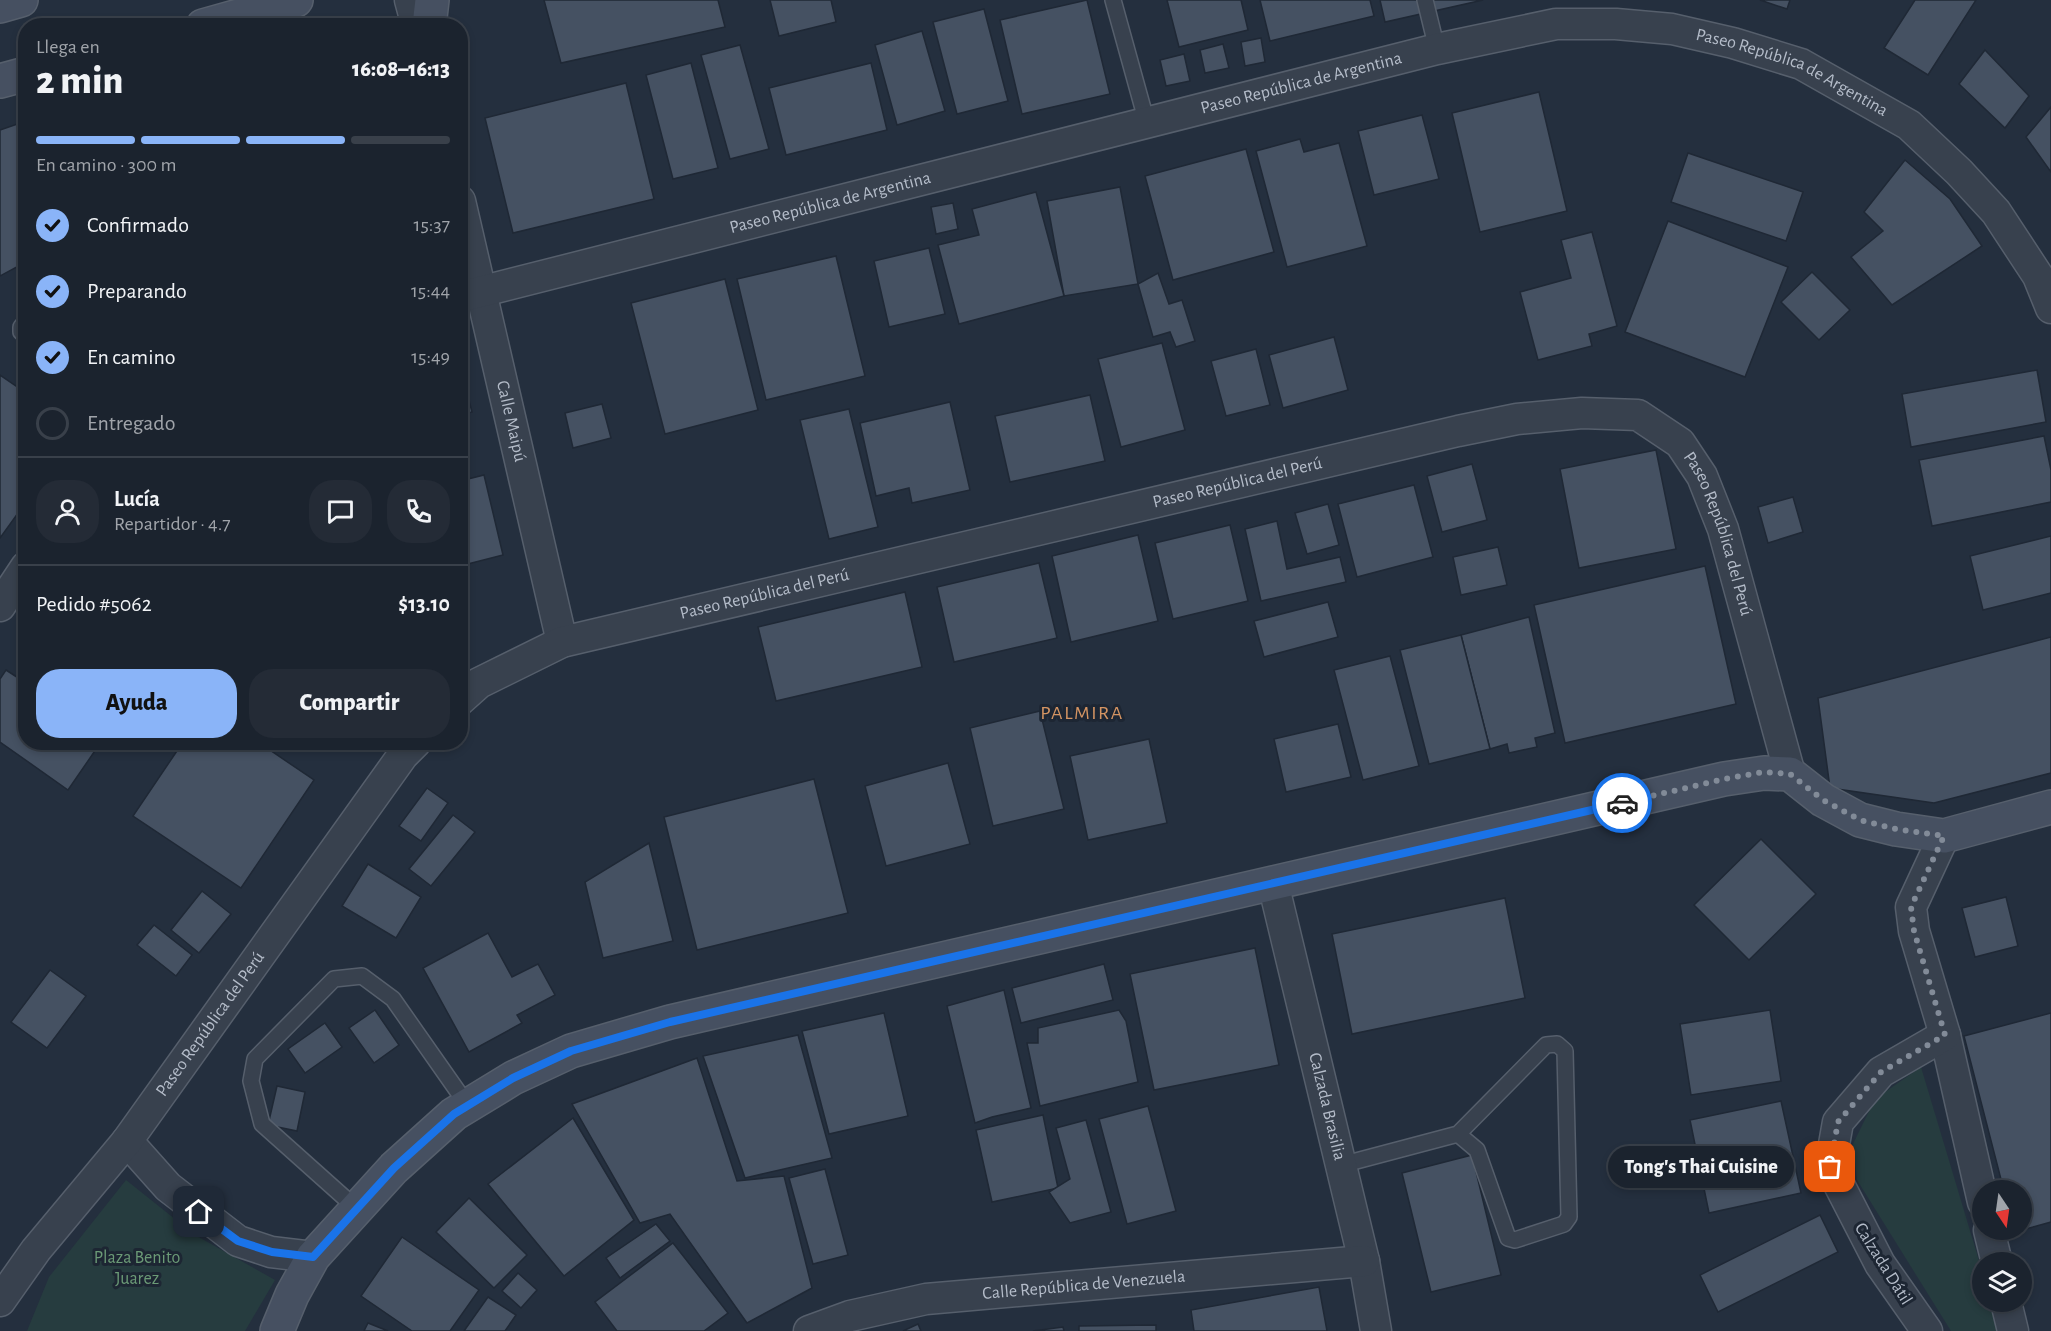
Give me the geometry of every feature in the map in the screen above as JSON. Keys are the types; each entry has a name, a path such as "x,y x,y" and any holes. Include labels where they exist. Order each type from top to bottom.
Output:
{"street":[{"path":"0,6 21,0"},
{"path":"232,18 296,0"},
{"path":"410,0 415,18"},
{"path":"430,18 432,0"},
{"name":"Paseo República de Argentina","path":"472,294 1437,50 1556,24 1616,24 1672,29 1733,43 1801,64 1909,125 1959,172 1996,212 2038,276 2051,308"},
{"path":"0,81 18,76"},
{"name":"Calle Maipú","path":"468,263 472,294 562,642"},
{"name":"Paseo República del Perú","path":"468,693 479,683 562,642 1517,418 1582,413 1638,415 1680,443 1702,476 1722,529 1790,774"},
{"path":"0,606 18,579"},
{"name":"Paseo República del Perú","path":"0,1300 36,1250 127,1141 407,750"},
{"path":"277,1331 292,1295 313,1257 394,1168 454,1114 513,1078 571,1051 670,1022 1724,779 1764,772 1790,774 1823,800 1860,820 1896,829 1944,836 2051,807"},
{"path":"1944,836 1911,907 1914,931 1945,1035 1978,1180"},
{"name":"Calzada Brasilia","path":"1273,883 1364,1261 1376,1331"},
{"name":"Calzada Dátil","path":"1927,1331 1880,1264 1830,1167 1838,1122 1881,1072 1945,1035"},
{"path":"127,1141 168,1187 238,1241 272,1252 313,1257"},
{"name":"Calle República de Venezuela","path":"809,1331 850,1316 926,1299 1364,1261"},
{"path":"2008,1312 2013,1331"}],"lane":[{"path":"1113,0 1147,123"},
{"path":"1425,0 1437,50"},
{"path":"356,1208 262,1124 251,1081 255,1059 334,979 362,976 393,999 468,1106"},
{"path":"1341,1165 1458,1134 1546,1045 1557,1044 1565,1051 1569,1217 1564,1224 1515,1240 1508,1238 1477,1150 1458,1134"}],"green space":[{"path":"1921,1067 1976,1252 1972,1252 1972,1312 1994,1312 1999,1331 1951,1331 1857,1180 1853,1144 1875,1099"},
{"name":"Plaza Benito Juarez","path":"126,1180 195,1235 275,1280 245,1331 27,1331 49,1277"}],"building":[{"path":"544,0 718,0 725,27 561,63"},
{"path":"770,0 831,0 836,22 779,36"},
{"path":"1087,0 1110,94 1022,114 1000,20"},
{"path":"1167,0 1241,0 1248,30 1179,47"},
{"path":"1260,0 1370,0 1374,16 1270,41"},
{"path":"1380,0 1483,0 1385,22"},
{"path":"1760,0 1790,0 1787,9"},
{"path":"1915,0 1976,0 1928,75 1884,48"},
{"path":"984,9 1008,101 957,114 933,22"},
{"path":"922,31 945,111 897,125 875,45"},
{"path":"1261,38 1265,62 1245,66 1241,42"},
{"path":"1223,44 1229,68 1205,73 1200,50"},
{"path":"740,45 769,149 730,159 701,55"},
{"path":"1985,50 2029,96 2005,128 1959,84"},
{"path":"1184,54 1190,81 1166,86 1160,60"},
{"path":"691,63 718,168 673,179 646,75"},
{"path":"871,63 887,130 786,155 769,88"},
{"path":"626,83 654,199 513,233 485,118"},
{"path":"1539,92 1567,211 1480,232 1452,113"},
{"path":"2051,107 2051,172 2026,137"},
{"path":"1422,115 1439,179 1374,195 1358,131"},
{"path":"18,124 18,266 0,276 0,130"},
{"path":"1300,139 1304,152 1339,143 1367,246 1287,267 1256,151"},
{"path":"1246,149 1274,252 1173,280 1145,176"},
{"path":"1688,153 1803,192 1786,241 1671,202"},
{"path":"1905,160 1950,199 1982,246 1892,305 1851,257 1883,231 1864,212"},
{"path":"1120,187 1138,284 1064,296 1047,201"},
{"path":"1036,192 1064,296 959,324 938,245 979,235 972,209"},
{"path":"953,203 958,229 936,234 931,207"},
{"path":"1668,221 1788,267 1745,377 1625,332"},
{"path":"1592,232 1617,326 1589,334 1592,346 1538,360 1520,292 1571,278 1561,240"},
{"path":"929,248 945,314 889,327 874,261"},
{"path":"836,256 865,376 766,400 737,279"},
{"path":"1812,272 1850,310 1819,340 1781,302"},
{"path":"1158,273 1169,304 1182,300 1195,341 1176,347 1170,332 1153,337 1138,284"},
{"path":"725,279 758,410 665,434 631,303"},
{"path":"1334,337 1348,390 1283,408 1269,355"},
{"path":"1162,343 1185,430 1121,447 1098,359"},
{"path":"1256,349 1270,405 1226,416 1211,361"},
{"path":"2037,370 2046,422 1911,447 1902,394"},
{"path":"0,375 18,387 18,513 0,538"},
{"path":"1090,395 1105,461 1010,482 995,416"},
{"path":"468,397 472,412 468,413"},
{"path":"950,402 970,490 912,503 909,488 876,496 860,423"},
{"path":"602,404 611,438 573,448 565,413"},
{"path":"849,409 878,527 829,539 800,420"},
{"path":"2044,436 2051,470 2051,502 1932,526 1919,460"},
{"path":"1656,450 1676,549 1579,568 1560,469"},
{"path":"1472,464 1487,520 1442,532 1427,476"},
{"path":"484,475 503,555 468,564 468,479"},
{"path":"1414,485 1433,557 1357,577 1338,504"},
{"path":"1793,497 1803,532 1768,543 1758,507"},
{"path":"1328,504 1339,545 1307,554 1295,513"},
{"path":"1277,521 1287,569 1340,557 1346,582 1261,601 1245,529"},
{"path":"1230,525 1248,601 1173,619 1155,543"},
{"path":"1138,535 1158,621 1071,642 1052,556"},
{"path":"2051,536 2051,593 1983,610 1970,556"},
{"path":"1498,547 1507,585 1461,595 1453,557"},
{"path":"1039,563 1057,638 954,662 937,587"},
{"path":"1705,566 1736,704 1565,743 1534,605"},
{"path":"905,592 922,667 776,701 758,627"},
{"path":"1328,602 1338,637 1264,657 1254,621"},
{"path":"1529,617 1555,733 1535,738 1537,747 1509,753 1507,744 1490,749 1461,635"},
{"path":"1461,635 1490,749 1429,764 1400,650"},
{"path":"2051,637 2051,773 1934,803 1830,788 1818,698"},
{"path":"1390,656 1419,766 1363,780 1334,670"},
{"path":"6,670 18,678 18,750 96,750 68,790 0,742 0,679"},
{"path":"1040,711 1064,809 993,826 970,728"},
{"path":"1338,724 1351,777 1286,792 1274,739"},
{"path":"1149,739 1167,823 1088,840 1070,756"},
{"path":"178,750 270,750 314,780 241,888 133,816"},
{"path":"948,763 970,844 886,866 865,786"},
{"path":"814,779 848,913 697,950 664,817"},
{"path":"427,788 448,803 421,841 399,826"},
{"path":"453,815 475,832 431,886 409,869"},
{"path":"1761,839 1816,894 1749,960 1694,905"},
{"path":"649,843 673,941 603,958 585,882"},
{"path":"368,864 421,897 396,938 342,906"},
{"path":"202,891 231,914 199,953 171,930"},
{"path":"2006,897 2018,946 1975,957 1962,908"},
{"path":"1505,898 1525,998 1352,1034 1332,934"},
{"path":"154,925 192,955 176,976 137,945"},
{"path":"488,933 512,977 538,964 555,995 517,1015 522,1023 469,1052 423,968"},
{"path":"1255,948 1279,1065 1154,1090 1130,974"},
{"path":"1104,964 1113,1000 1021,1023 1012,988"},
{"path":"50,970 86,996 47,1048 11,1022"},
{"path":"1004,990 1031,1108 975,1123 947,1006"},
{"path":"375,1010 399,1045 374,1063 349,1028"},
{"path":"1119,1010 1126,1021 1138,1082 1040,1106 1027,1043 1038,1043 1038,1028"},
{"path":"1770,1010 1781,1081 1691,1095 1680,1024"},
{"path":"884,1013 908,1116 829,1134 802,1031"},
{"path":"2051,1013 2051,1222 2032,1227 2032,1180 2001,1180 1964,1036"},
{"path":"325,1023 342,1047 305,1073 288,1049"},
{"path":"798,1035 832,1158 745,1178 703,1056"},
{"path":"697,1058 737,1181 784,1176 812,1288 747,1323 670,1214 640,1223 572,1104"},
{"path":"277,1086 305,1092 297,1131 268,1125"},
{"path":"1781,1101 1801,1193 1709,1213 1690,1120"},
{"path":"1148,1106 1176,1211 1127,1224 1099,1119"},
{"path":"1043,1115 1058,1188 992,1202 976,1130"},
{"path":"573,1118 634,1220 564,1276 488,1184"},
{"path":"1086,1120 1111,1212 1070,1223 1049,1192 1070,1179 1056,1128"},
{"path":"1472,1155 1501,1275 1431,1292 1402,1173"},
{"path":"825,1169 848,1255 813,1264 789,1178"},
{"path":"469,1198 527,1255 494,1288 436,1232"},
{"path":"1820,1215 1838,1252 1718,1312 1700,1275"},
{"path":"656,1224 670,1241 620,1278 606,1258"},
{"path":"402,1237 479,1290 450,1331 412,1331 361,1296"},
{"path":"673,1243 728,1313 704,1331 617,1331 595,1302"},
{"path":"518,1273 537,1290 521,1308 502,1291"},
{"path":"1319,1287 1327,1331 1194,1331 1191,1310"},
{"path":"488,1297 516,1315 505,1331 464,1331"},
{"path":"368,1323 388,1331 364,1331"},
{"path":"918,1324 921,1331 903,1331"},
{"path":"1156,1325 1156,1331 1079,1331 1079,1326"},
{"path":"1063,1327 1064,1331 1033,1331"}],"way so far":[{"path":"1622,803 1764,772 1790,774 1823,800 1860,820 1896,829 1944,836 1911,907 1914,931 1945,1035 1881,1072 1838,1122 1830,1167"}],"place":[{"name":"Tong's Thai Cuisine","path":"1830,1167"}],"district":[{"name":"PALMIRA","path":"1082,713"}],"route":[{"path":"199,1212 238,1241 272,1252 313,1257 394,1168 454,1114 513,1078 571,1051 670,1022 1622,803"}]}
